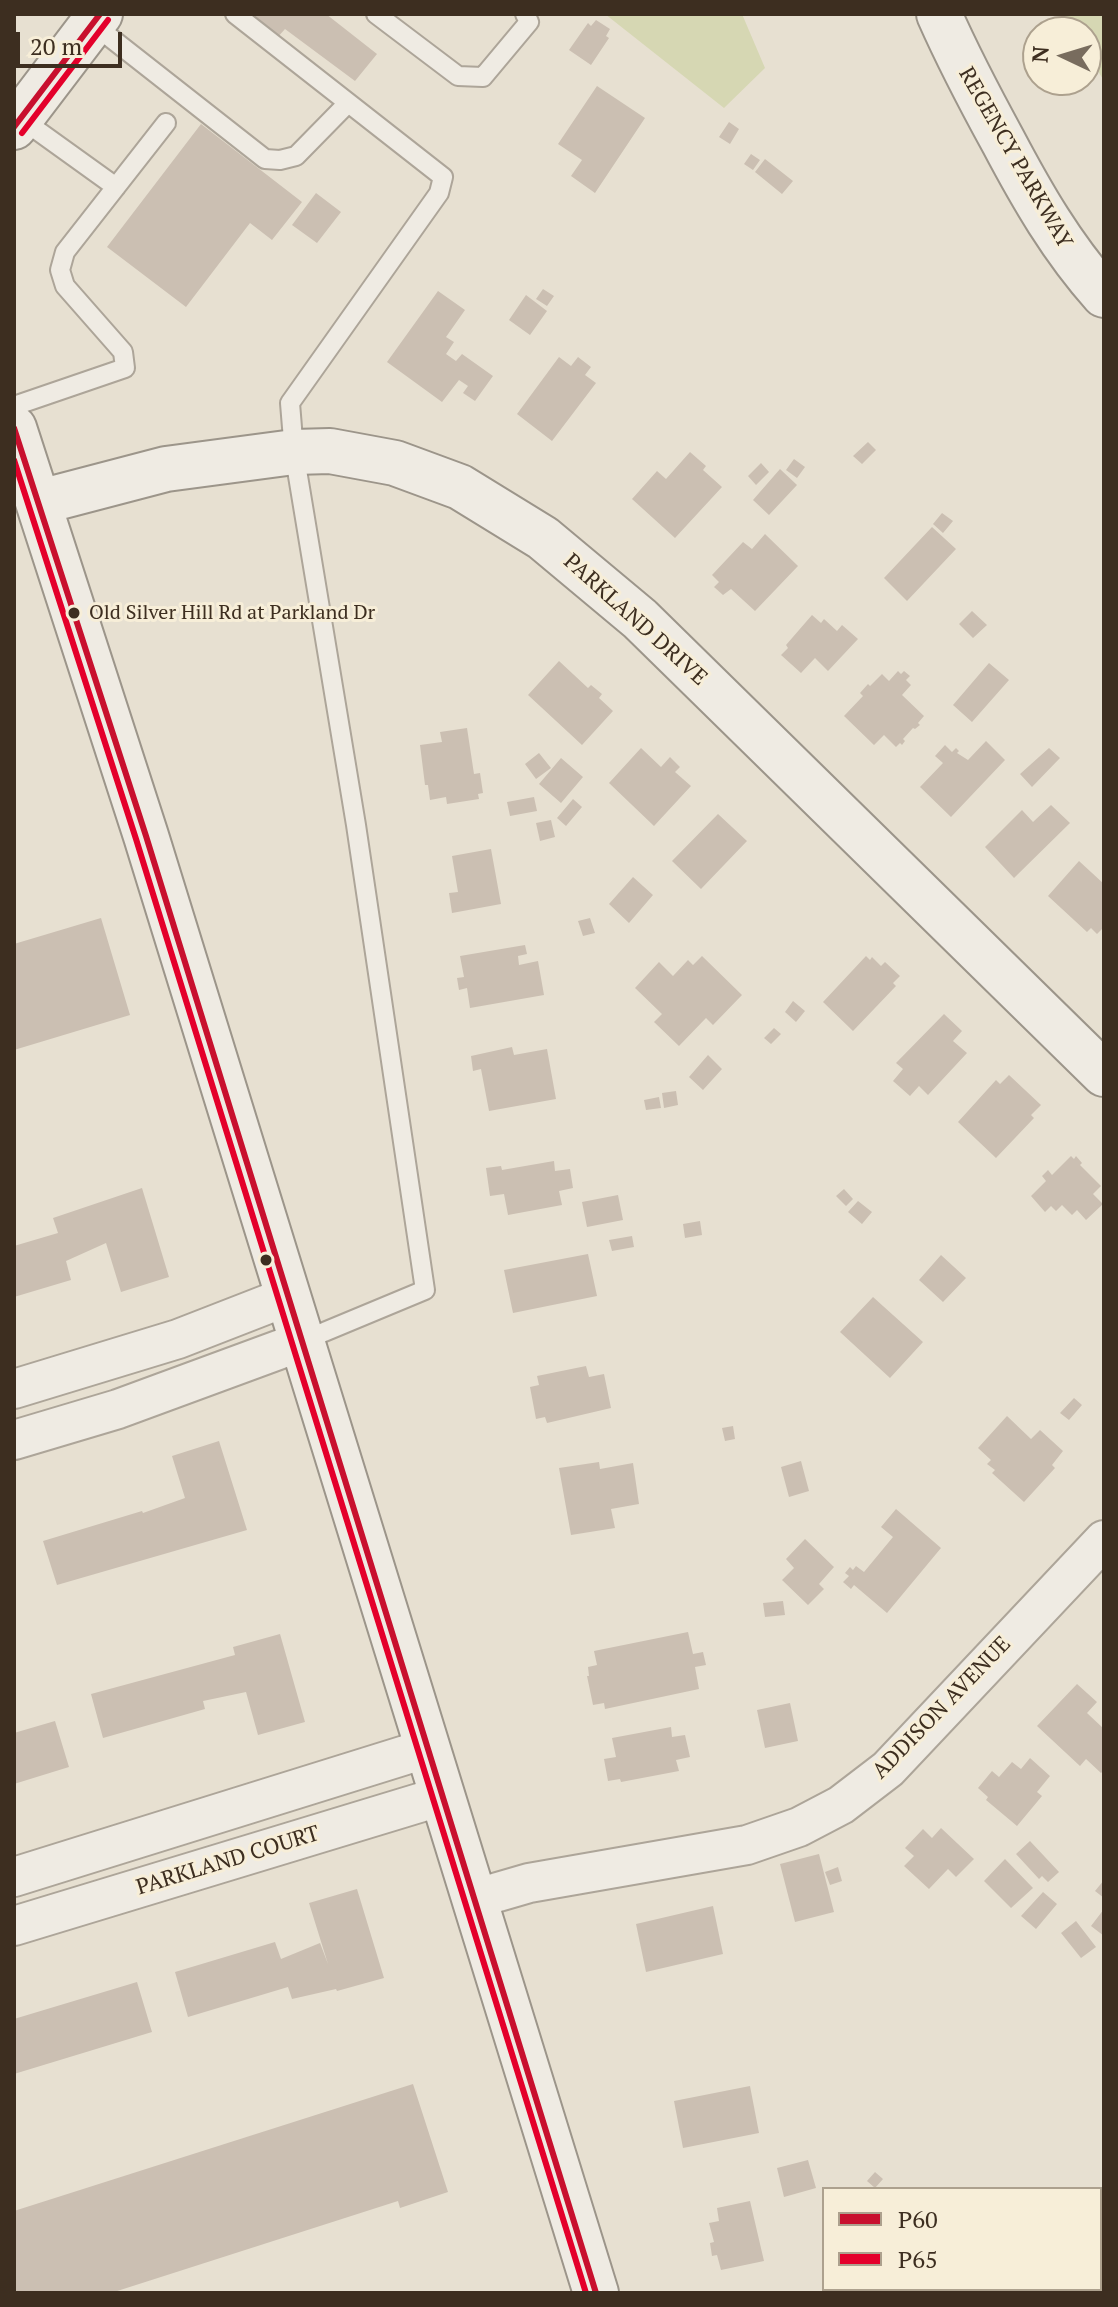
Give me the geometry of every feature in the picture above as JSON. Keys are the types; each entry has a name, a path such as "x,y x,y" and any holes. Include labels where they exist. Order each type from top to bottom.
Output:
{"street":[{"name":"REGENCY PARKWAY","path":"939,14 960,61 1037,204 1077,265 1104,295"},
{"path":"16,120 97,19"},
{"path":"16,432 146,836 596,2293"},
{"name":"PARKLAND DRIVE","path":"40,502 166,469 294,452 330,451 395,463 460,487 543,538 640,619 1104,1074"},
{"path":"14,1389 178,1339 286,1297"},
{"path":"178,1339 195,1381"},
{"path":"14,1440 118,1409 300,1342"},
{"name":"ADDISON AVENUE","path":"474,1899 529,1883 747,1845 799,1827 841,1805 888,1769 1104,1540"},
{"path":"14,1877 428,1748"},
{"path":"309,1786 321,1833"},
{"name":"PARKLAND COURT","path":"14,1926 442,1796"}],"lane":[{"path":"235,14 443,177 439,193 290,403 294,452 356,825 425,1290 300,1342"},
{"path":"376,14 458,76 483,77 529,22 525,14"},
{"path":"97,19 265,159 280,160 296,156 348,103"},
{"path":"16,120 116,187"},
{"path":"16,432 125,368 123,352 65,286 60,270 65,252 166,123"}],"green space":[{"path":"605,14 742,14 765,68 724,108"},
{"path":"1104,14 1104,81 1102,16 1065,16"}],"building":[{"path":"244,14 326,14 377,54 355,81 285,29 276,39"},
{"path":"596,20 610,29 606,36 609,38 591,65 569,50 588,23 591,26"},
{"path":"597,86 645,118 595,193 571,176 582,160 558,144"},
{"path":"729,122 739,129 730,144 719,137"},
{"path":"201,124 302,202 272,240 250,223 186,307 107,247"},
{"path":"751,154 760,160 753,170 744,164"},
{"path":"765,159 793,181 782,194 755,172"},
{"path":"316,193 341,212 317,243 292,225"},
{"path":"543,289 554,296 547,306 536,299"},
{"path":"438,291 465,310 446,337 454,342 446,354 456,361 462,354 493,376 475,401 463,393 468,386 459,380 442,402 387,362"},
{"path":"526,295 547,311 530,335 509,320"},
{"path":"559,357 571,366 578,357 591,367 585,375 596,383 552,441 517,414"},
{"path":"868,442 876,450 862,464 853,456"},
{"path":"690,452 706,466 703,470 722,487 675,538 632,499 657,471 666,479"},
{"path":"794,459 805,467 797,478 786,470"},
{"path":"761,463 769,472 756,485 748,476"},
{"path":"780,469 797,485 769,515 753,500"},
{"path":"942,513 953,521 943,533 933,524"},
{"path":"932,527 956,549 907,601 884,578"},
{"path":"765,534 798,566 755,611 731,589 723,595 714,587 719,582 712,575 743,542 752,549"},
{"path":"972,611 987,625 973,638 959,624"},
{"path":"812,615 821,623 824,619 837,631 842,625 858,639 828,671 815,658 801,673 781,655"},
{"path":"559,661 588,688 591,685 602,694 599,698 613,711 582,745 528,695"},
{"path":"989,663 1009,680 972,722 953,705"},
{"path":"898,671 910,676 906,680 911,685 902,695 924,716 918,723 920,725 903,739 902,745 900,743 896,747 884,735 874,745 844,716 863,696 860,693 868,684 870,686 882,674 889,681"},
{"path":"467,728 474,774 480,773 483,793 478,794 479,799 447,804 446,797 430,800 420,745 442,742 440,732"},
{"path":"986,741 1005,760 951,817 920,787 943,763 935,756 945,745 952,752 956,748 957,753 968,760"},
{"path":"641,748 661,767 670,757 680,767 675,772 691,786 654,826 609,783"},
{"path":"1049,748 1060,758 1032,787 1020,774"},
{"path":"539,753 551,768 536,779 525,764"},
{"path":"561,758 583,777 561,803 539,784"},
{"path":"534,797 537,811 510,816 507,802"},
{"path":"573,799 582,807 566,826 557,818"},
{"path":"1051,805 1070,823 1014,878 985,847 1022,810 1033,822"},
{"path":"718,814 747,841 701,889 672,861"},
{"path":"551,820 555,837 540,841 536,823"},
{"path":"491,849 501,904 452,913 449,893 458,892 452,856"},
{"path":"1079,861 1104,884 1104,927 1097,934 1091,928 1087,932 1048,896"},
{"path":"633,877 653,895 629,923 609,904"},
{"path":"101,918 130,1015 14,1050 14,944"},
{"path":"590,918 595,933 583,936 578,921"},
{"path":"525,945 527,954 518,956 519,965 538,961 544,995 470,1008 467,988 459,990 457,978 464,977 460,956"},
{"path":"702,956 742,995 713,1025 706,1018 679,1046 654,1022 662,1014 635,988 659,962 673,976 688,960 693,965"},
{"path":"866,956 870,960 872,957 881,966 885,962 900,976 893,983 896,986 853,1031 823,1002"},
{"path":"793,1001 805,1011 796,1022 785,1012"},
{"path":"944,1014 962,1031 953,1041 967,1053 928,1095 919,1086 910,1096 893,1081 903,1069 896,1063"},
{"path":"774,1028 781,1034 771,1044 764,1038"},
{"path":"512,1047 514,1055 547,1049 556,1099 489,1111 481,1069 473,1071 471,1056"},
{"path":"708,1055 722,1069 703,1090 689,1077"},
{"path":"1009,1075 1041,1105 1031,1115 1034,1118 996,1158 958,1122 996,1080 1000,1084"},
{"path":"676,1091 678,1105 664,1108 662,1093"},
{"path":"659,1097 661,1108 646,1110 644,1100"},
{"path":"1071,1156 1074,1159 1076,1156 1082,1163 1080,1165 1101,1186 1093,1194 1103,1204 1086,1220 1077,1210 1072,1215 1062,1205 1056,1211 1051,1206 1045,1212 1031,1196 1046,1181 1042,1176 1048,1170 1052,1175"},
{"path":"554,1161 555,1171 570,1169 573,1188 559,1191 562,1205 508,1215 504,1194 490,1196 486,1168 501,1166 502,1170"},
{"path":"142,1188 169,1277 121,1292 106,1243 66,1261 71,1280 14,1297 14,1246 58,1233 53,1218"},
{"path":"844,1189 853,1199 846,1206 836,1196"},
{"path":"618,1195 623,1220 587,1227 582,1202"},
{"path":"858,1201 872,1212 862,1224 848,1212"},
{"path":"700,1221 702,1235 685,1238 683,1224"},
{"path":"632,1236 634,1247 612,1251 609,1240"},
{"path":"588,1254 597,1296 513,1313 504,1270"},
{"path":"941,1255 966,1278 943,1302 919,1280"},
{"path":"873,1297 923,1342 890,1378 840,1332"},
{"path":"586,1366 589,1377 604,1374 611,1408 547,1423 545,1417 536,1419 530,1387 539,1385 537,1376"},
{"path":"1074,1398 1082,1405 1069,1420 1060,1413"},
{"path":"1007,1416 1031,1439 1040,1430 1063,1451 1052,1465 1055,1468 1024,1502 992,1473 995,1470 987,1464 991,1460 978,1448"},
{"path":"733,1426 735,1439 725,1441 722,1428"},
{"path":"219,1441 247,1530 57,1585 43,1541 185,1498 172,1456"},
{"path":"801,1461 809,1491 789,1497 781,1467"},
{"path":"599,1462 600,1469 633,1463 639,1504 611,1509 615,1528 571,1535 559,1468"},
{"path":"896,1509 941,1548 887,1613 854,1585 851,1589 843,1582 849,1576 845,1573 850,1567 853,1570 856,1566 864,1572 893,1537 881,1527"},
{"path":"805,1539 834,1567 819,1584 824,1589 808,1605 782,1580 794,1568 786,1559"},
{"path":"783,1601 785,1615 765,1617 763,1603"},
{"path":"688,1632 693,1654 703,1652 706,1665 695,1667 699,1689 605,1709 604,1703 593,1705 587,1676 588,1667 597,1665 594,1651"},
{"path":"280,1634 305,1722 258,1735 246,1692 203,1701 205,1709 103,1738 91,1694 235,1655 233,1647"},
{"path":"1077,1684 1097,1702 1087,1713 1104,1729 1104,1770 1101,1773 1086,1759 1080,1766 1037,1726"},
{"path":"790,1703 798,1741 765,1748 757,1710"},
{"path":"55,1721 69,1767 14,1784 14,1733"},
{"path":"671,1727 672,1737 685,1735 690,1757 676,1760 679,1771 621,1782 620,1779 608,1781 604,1759 616,1757 612,1738"},
{"path":"1030,1758 1050,1776 1037,1792 1042,1796 1017,1826 986,1800 988,1797 978,1788 992,1771 999,1777 1012,1762 1021,1769"},
{"path":"941,1828 974,1859 956,1877 948,1869 929,1889 904,1866 914,1856 905,1848 923,1829 932,1838"},
{"path":"1030,1841 1059,1872 1048,1882 1042,1876 1039,1879 1016,1854"},
{"path":"819,1854 834,1912 795,1922 780,1864"},
{"path":"1005,1859 1033,1888 1011,1908 984,1881"},
{"path":"838,1867 842,1881 830,1885 825,1872"},
{"path":"1104,1880 1104,1898 1095,1891"},
{"path":"357,1889 384,1978 292,1999 288,1987 188,2017 175,1972 275,1942 281,1959 320,1943 328,1964 309,1903"},
{"path":"1043,1892 1057,1904 1036,1929 1021,1916"},
{"path":"713,1906 723,1954 646,1972 636,1924"},
{"path":"1104,1909 1104,1936 1091,1926"},
{"path":"1076,1921 1096,1947 1081,1958 1061,1933"},
{"path":"137,1982 152,2032 14,2074 14,2019"},
{"path":"413,2084 448,2192 400,2208 398,2201 111,2293 14,2293 14,2211"},
{"path":"750,2086 759,2133 683,2148 674,2101"},
{"path":"808,2160 816,2188 784,2197 777,2168"},
{"path":"875,2172 883,2179 876,2187 867,2181"},
{"path":"750,2201 764,2261 721,2270 717,2255 712,2256 710,2243 714,2242 709,2223 719,2221 717,2208"},
{"path":"1104,2218 1104,2293 1033,2293 1102,2291"}],"transit line":[{"name":"P60","path":"14,127 100,14"},
{"name":"P65","path":"22,133 108,20"},
{"name":"P60","path":"14,428 146,836 596,2293"},
{"name":"P65","path":"14,460 136,839 586,2293"}],"place":[{"name":"Old Silver Hill Rd at Parkland Dr","path":"74,613"}]}
